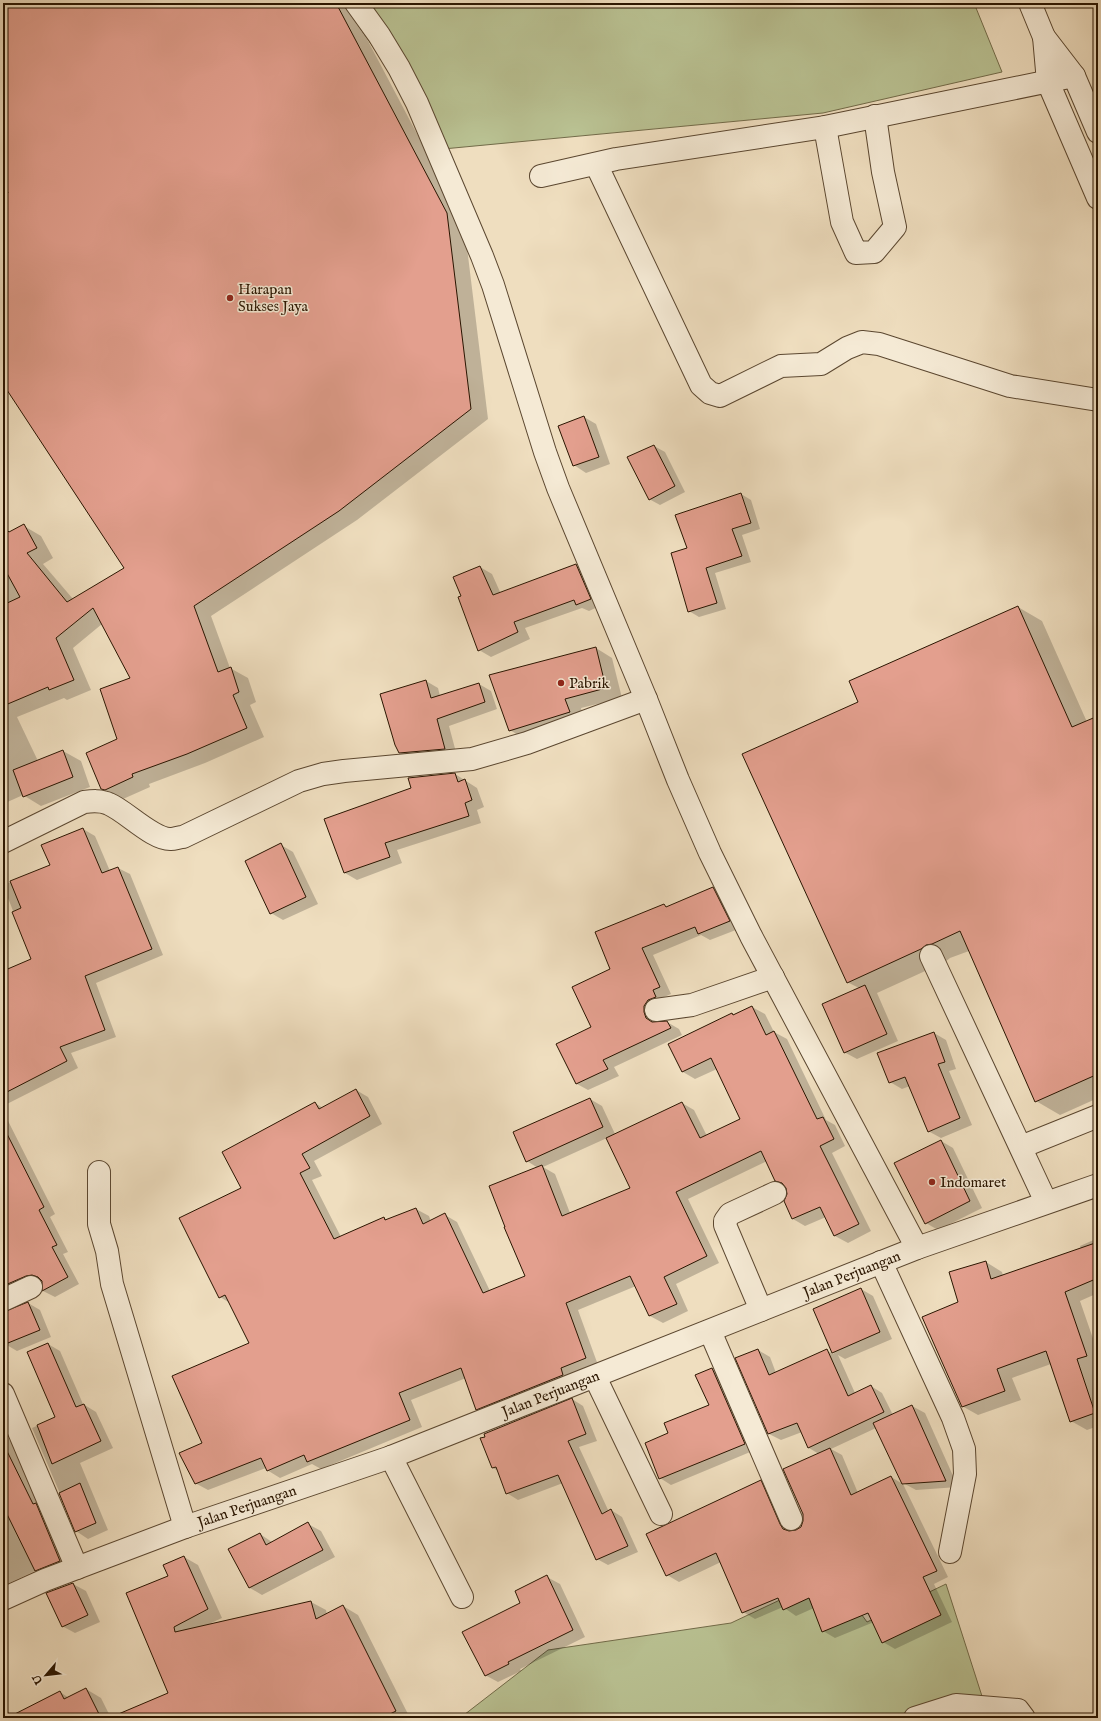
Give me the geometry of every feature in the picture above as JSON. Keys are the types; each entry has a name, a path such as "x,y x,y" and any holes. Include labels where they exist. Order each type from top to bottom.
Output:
{"street":[{"path":"356,3 379,35 399,68 417,103 482,256 493,285 547,459 678,780 710,853 773,977 917,1248"},
{"path":"1030,3 1044,37 1074,76 1098,132"},
{"path":"1044,37 1048,82 1098,198"},
{"path":"541,176 624,158 825,126 1074,76"},
{"path":"825,126 842,222 856,253 874,252 895,227 883,172 875,116"},
{"path":"596,164 701,385 710,393 720,396 781,366 821,364 847,348 862,342 879,344 1010,386 1098,400"},
{"path":"3,842 84,802 98,801 120,810 159,838 170,840 183,836 299,781 323,774 344,771 472,759 527,743 646,699"},
{"path":"931,956 1046,1202"},
{"path":"656,1010 692,1005 773,977"},
{"path":"1021,1147 1098,1116"},
{"path":"99,1172 99,1224 107,1251 112,1284 185,1528"},
{"name":"Jalan Perjuangan","path":"3,1599 40,1582 185,1528 391,1457 917,1248 1098,1185"},
{"path":"761,1310 725,1225 725,1221 730,1214 774,1193"},
{"path":"881,1262 950,1411 964,1449 965,1474 950,1552"},
{"path":"3,1300 32,1287"},
{"path":"710,1331 791,1519"},
{"path":"595,1377 661,1514"},
{"path":"3,1394 77,1568"},
{"path":"391,1457 462,1597"},
{"path":"915,1718 956,1705 1018,1710 1024,1718"}],"green space":[{"path":"343,3 974,3 1002,72 823,113 443,149"},
{"path":"833,1575 867,1622 946,1584 989,1718 460,1718 548,1650 731,1623"}],"building":[{"name":"Harapan Sukses Jaya","path":"3,3 336,3 447,213 471,409 339,511 194,606 218,672 231,667 239,692 233,695 247,728 187,754 132,774 133,777 105,790 101,789 86,753 117,739 100,689 130,678 93,608 56,638 74,680 49,690 48,687 3,706 3,605 20,597 3,566 3,526 9,532 24,524 37,548 27,553 67,602 124,568 3,384 3,197 8,193 3,177"},
{"path":"584,416 599,457 573,466 558,426"},
{"path":"654,445 675,486 649,500 627,457"},
{"path":"741,493 751,523 732,529 742,556 706,568 717,603 688,612 671,553 687,548 675,515"},
{"path":"576,564 591,599 576,605 574,600 514,622 518,632 478,651 458,597 461,596 453,577 480,566 493,595"},
{"path":"1018,606 1072,727 1098,716 1098,1074 1035,1102 960,931 932,944 926,945 921,949 847,983 742,754 858,702 849,681"},
{"name":"Pabrik","path":"596,647 606,688 565,699 570,712 509,731 489,675"},
{"path":"426,680 431,698 479,683 485,702 437,719 445,749 399,753 395,745 380,694"},
{"path":"63,750 73,777 23,797 13,770"},
{"path":"455,773 458,782 465,779 472,800 465,803 469,816 385,843 390,857 344,873 324,819 411,788 408,778"},
{"path":"83,828 102,873 118,867 152,949 85,976 105,1030 60,1047 67,1061 3,1094 3,971 31,959 12,912 21,908 10,881 50,865 41,845"},
{"path":"281,843 306,897 270,914 245,861"},
{"path":"713,887 730,921 698,934 695,927 642,948 660,987 653,990 656,997 648,1000 644,1006 646,1018 652,1022 667,1021 671,1028 603,1060 608,1069 576,1084 556,1044 591,1027 572,987 610,969 595,932 664,904 666,907"},
{"path":"865,985 887,1034 844,1053 822,1004"},
{"path":"752,1006 766,1035 774,1031 817,1119 823,1117 834,1139 820,1146 859,1224 834,1236 820,1207 792,1219 784,1201 787,1194 786,1188 782,1183 775,1181 761,1151 676,1192 707,1256 664,1277 677,1304 649,1316 630,1276 566,1303 586,1358 561,1368 563,1375 476,1410 461,1368 399,1393 410,1420 307,1462 304,1455 267,1471 261,1458 195,1484 179,1453 202,1443 172,1376 249,1343 225,1295 219,1298 179,1218 241,1188 222,1152 315,1102 319,1109 356,1089 370,1116 302,1154 310,1168 300,1173 334,1239 384,1217 385,1220 416,1208 423,1224 445,1213 483,1293 525,1276 504,1227 489,1186 542,1165 562,1216 630,1188 606,1138 682,1102 700,1138 740,1119 711,1058 682,1072 668,1044 732,1013 733,1015"},
{"path":"934,1032 945,1062 938,1064 960,1118 928,1132 905,1077 889,1083 877,1053"},
{"path":"590,1098 603,1127 526,1162 513,1132"},
{"path":"3,1126 44,1207 39,1210 57,1245 52,1247 68,1277 42,1291 42,1281 38,1277 32,1275 3,1286"},
{"name":"Indomaret","path":"941,1140 970,1201 925,1224 894,1163"},
{"path":"1098,1242 1098,1278 1065,1292 1087,1356 1077,1359 1095,1413 1070,1422 1046,1351 997,1369 1005,1391 962,1407 922,1317 958,1302 949,1272 986,1261 991,1279"},
{"path":"861,1288 880,1332 832,1353 813,1309"},
{"path":"28,1302 40,1330 3,1345 3,1312"},
{"path":"48,1343 76,1407 84,1404 101,1441 52,1464 37,1425 55,1417 27,1352"},
{"path":"758,1349 769,1375 827,1349 848,1396 871,1385 884,1412 808,1448 797,1423 768,1434 735,1358"},
{"path":"712,1368 745,1444 659,1479 645,1443 668,1433 664,1423 709,1405 695,1375"},
{"path":"572,1398 586,1434 568,1441 602,1514 611,1509 628,1546 596,1560 558,1475 506,1494 496,1467 492,1468 480,1438 485,1437 484,1434"},
{"path":"912,1405 946,1481 902,1484 873,1423"},
{"path":"3,1443 33,1504 36,1503 60,1561 35,1571 3,1506"},
{"path":"830,1448 851,1495 891,1476 937,1571 923,1577 941,1615 882,1643 868,1613 822,1632 809,1598 783,1610 778,1598 742,1613 716,1553 666,1576 646,1534 761,1480 783,1529 789,1531 796,1530 801,1527 803,1514 783,1469"},
{"path":"80,1483 96,1523 75,1532 59,1493"},
{"path":"308,1522 323,1550 249,1588 228,1549 260,1533 266,1545"},
{"path":"184,1556 208,1609 174,1627 175,1632 311,1601 316,1619 343,1605 396,1711 382,1718 109,1718 168,1693 126,1593 168,1576 163,1565"},
{"path":"547,1575 573,1630 508,1662 509,1664 485,1676 462,1632 520,1603 515,1591"},
{"path":"73,1583 88,1615 62,1627 46,1593"},
{"path":"86,1688 101,1718 7,1718 60,1691 64,1699"}],"place":[{"name":"Harapan Sukses Jaya","path":"230,298"},
{"name":"Pabrik","path":"561,683"},
{"name":"Indomaret","path":"932,1182"}]}
